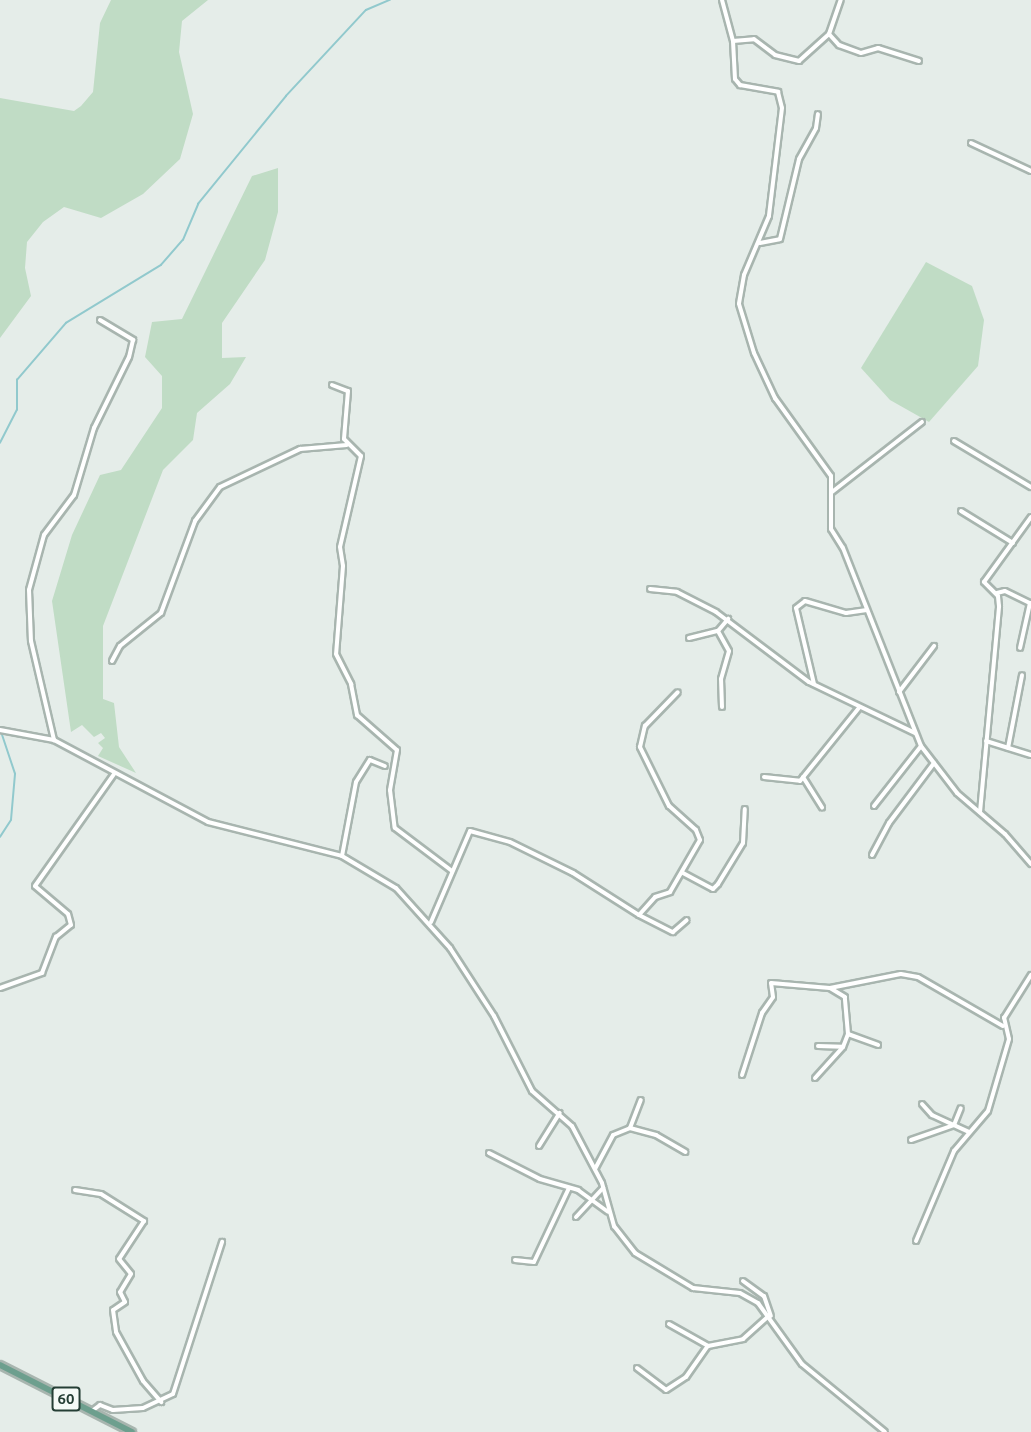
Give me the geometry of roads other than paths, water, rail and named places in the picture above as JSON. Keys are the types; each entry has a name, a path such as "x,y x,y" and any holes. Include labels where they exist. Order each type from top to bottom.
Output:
{"main road":[{"name":"60","path":"0,1365 132,1432"}],"street":[{"path":"722,0 733,41 735,79 740,86 778,92 782,108 768,216 759,243 744,274 740,304 745,324 775,398 831,476 832,492 828,513 831,529 843,548 921,746 957,793 980,812 1031,864"},
{"path":"733,41 754,39 775,55 799,61 829,34 841,0"},
{"path":"829,34 839,45 861,52 878,48 919,61"},
{"path":"759,243 780,239 799,159 816,128 818,114"},
{"path":"971,144 1031,171"},
{"path":"54,740 31,641 29,590 44,535 74,495 94,428 129,357 133,340 100,320"},
{"path":"332,385 348,391 347,445"},
{"path":"832,492 922,422"},
{"path":"954,441 1031,487"},
{"path":"112,661 120,646 161,613 195,521 220,487 300,449 347,445 361,456 340,547 343,566 336,654 351,684 357,715 397,750 390,790 395,828 452,872"},
{"path":"962,511 1013,543"},
{"path":"980,812 999,606 996,593 984,582 1031,517"},
{"path":"650,589 676,592 728,619 772,658 814,684 915,734"},
{"path":"996,593 1005,591 1030,603 1020,648"},
{"path":"814,684 796,608 805,601 846,613 867,610"},
{"path":"689,638 718,631 728,619"},
{"path":"718,631 729,651 721,680 722,707"},
{"path":"898,692 934,646"},
{"path":"1008,748 1022,675"},
{"path":"639,915 655,897 670,892 700,840 696,830 669,806 640,747 645,726 678,692"},
{"path":"764,777 796,784 859,708"},
{"path":"0,730 54,740 114,774 208,822 342,856 378,874 431,922 494,1016 532,1092 560,1113 595,1169 603,1188 609,1213 621,1237 653,1268 693,1288 740,1293 771,1316"},
{"path":"986,741 1031,755"},
{"path":"874,806 921,746"},
{"path":"342,856 356,782 370,760 385,766"},
{"path":"872,855 889,823 934,764"},
{"path":"0,988 42,973 56,937 71,925 68,914 35,886 114,774"},
{"path":"803,777 822,807"},
{"path":"683,873 713,889 743,843 745,809"},
{"path":"431,922 465,836 477,831 573,873 639,915 672,932 687,920"},
{"path":"742,1075 762,1013 773,997 770,984 830,988 901,974 918,977 1003,1026 1009,1039 988,1111 954,1151 916,1241"},
{"path":"1003,1026 1031,975"},
{"path":"815,1078 843,1047 848,1034 845,997 830,988"},
{"path":"848,1034 878,1044"},
{"path":"818,1046 843,1047"},
{"path":"630,1128 641,1100"},
{"path":"922,1104 932,1115 969,1132"},
{"path":"911,1140 954,1125 962,1108"},
{"path":"538,1146 560,1113"},
{"path":"595,1169 613,1136 630,1128 656,1135 685,1152"},
{"path":"489,1153 591,1198 609,1213"},
{"path":"516,1260 534,1262 569,1188"},
{"path":"576,1217 591,1198 603,1188"},
{"path":"75,1190 101,1194 144,1221 119,1259 131,1274 120,1292 124,1302 113,1310 116,1332 143,1381 161,1402"},
{"path":"91,1412 100,1406 123,1410 161,1402 173,1394 222,1242"},
{"path":"743,1281 764,1296 771,1316 802,1364 885,1432"},
{"path":"669,1324 708,1346 743,1340 771,1316"},
{"path":"638,1368 666,1390 686,1377 708,1346"}],"waterway":[{"path":"0,443 17,410 17,380 66,323 161,265 183,240 198,204 286,96 366,10 390,0"},
{"path":"0,837 11,820 15,774 1,732"}]}
